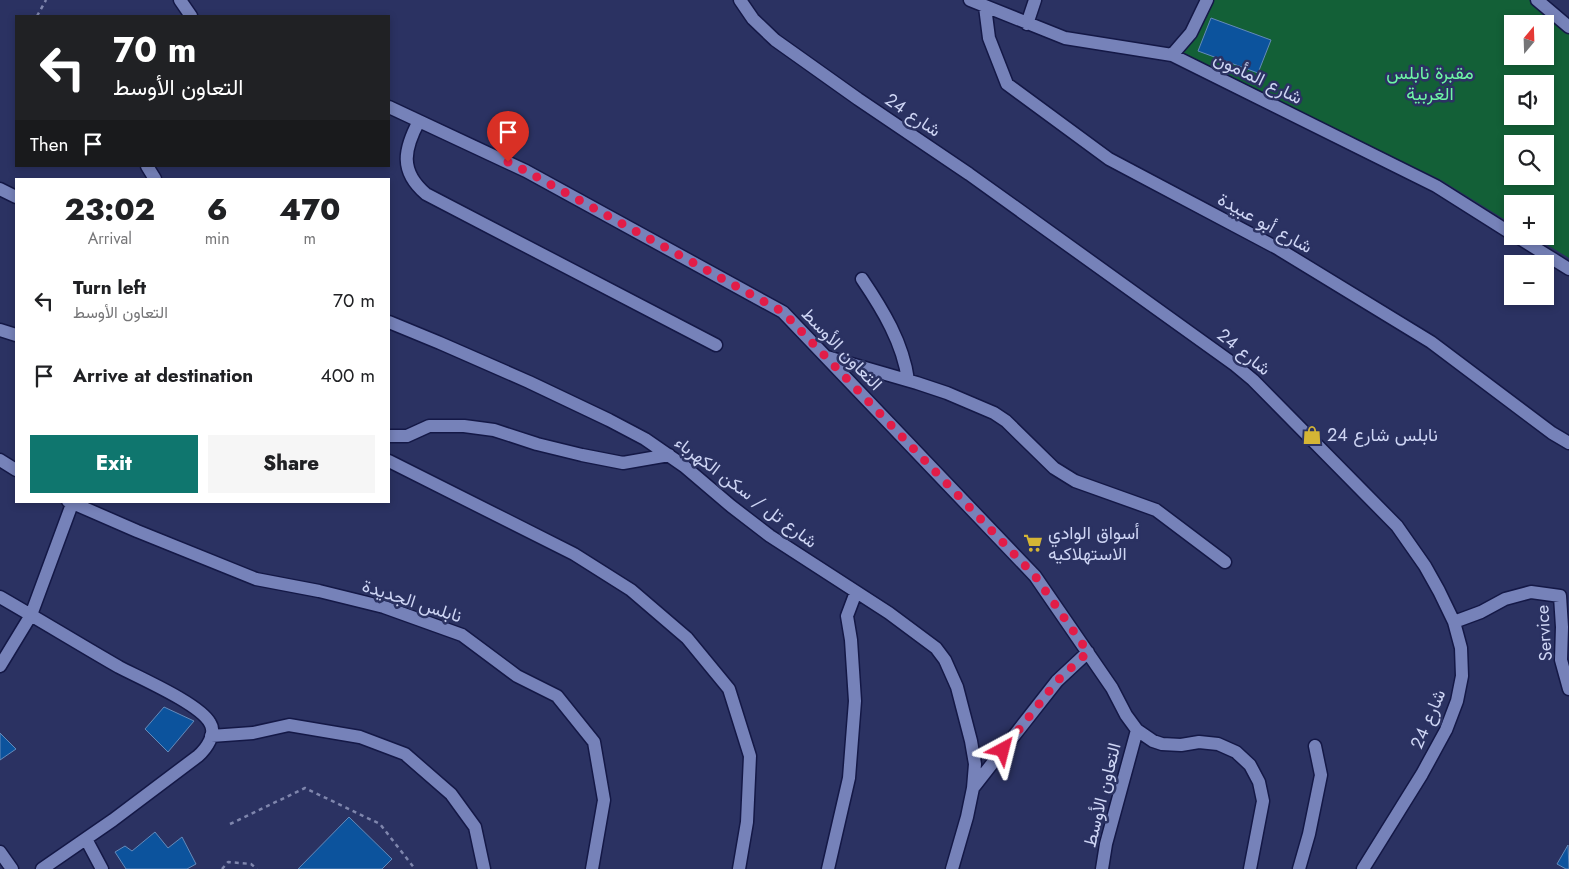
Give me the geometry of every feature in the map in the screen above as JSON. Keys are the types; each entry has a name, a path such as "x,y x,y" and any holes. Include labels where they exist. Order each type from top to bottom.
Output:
{"street":[{"path":"180,0 191,15"},
{"name":"شارع 24","path":"740,0 753,19 775,40 986,186 1235,365 1253,380 1397,526 1425,566 1454,622 1461,648 1462,676 1457,701 1446,730 1422,774 1363,869"},
{"name":"شارع المأمون","path":"970,0 1064,38 1172,56 1436,186 1504,229"},
{"path":"1027,24 1035,0"},
{"path":"1172,56 1191,33 1207,0"},
{"path":"1536,0 1569,27"},
{"name":"شارع أبو عبيدة","path":"985,7 989,38 1007,84 1109,159 1276,248 1431,342 1552,433 1569,443"},
{"name":"التعاون الأوسط","path":"390,107 526,171 783,312 1035,576 1088,652 1137,730 1153,741 1162,744 1181,746 1199,742 1218,744 1236,752 1250,765 1260,782 1262,801 1250,869"},
{"path":"419,121 409,141 406,158 414,182 426,194 716,345"},
{"path":"148,167 154,178"},
{"path":"0,189 15,196"},
{"path":"1530,245 1569,269"},
{"path":"862,279 880,306 892,330 906,362 908,380"},
{"name":"شارع تل / سكن الكهرباء","path":"390,322 484,362 601,415 634,433 669,455 750,521 889,613 936,648 945,660 957,687 975,764 973,788 964,832 952,869"},
{"path":"0,330 15,335"},
{"path":"825,357 947,393 1000,416 1064,475 1075,481 1156,510 1225,562"},
{"path":"390,436 407,436 429,426 464,426 494,430 538,444 623,463 669,455"},
{"path":"0,460 15,469"},
{"path":"390,461 574,554 631,590 693,645 729,689 750,756 748,822 739,869"},
{"path":"0,666 31,615 70,503"},
{"name":"نابلس الجديدة","path":"72,503 256,579 319,591 384,607 462,635 517,676 557,696 594,742 604,800 592,869"},
{"path":"828,869 849,778 855,701 851,640 847,616 856,592"},
{"name":"Service","path":"1454,622 1481,612 1505,599 1531,592 1560,596 1562,627 1561,660 1569,689"},
{"path":"0,597 117,666 182,700 209,720 212,728 207,747 198,756 86,839 42,869"},
{"path":"973,788 1057,681 1088,652"},
{"path":"211,736 253,733 289,725 360,737 405,754 451,794 475,827 484,869"},
{"name":"التعاون الأوسط","path":"1102,869 1106,844 1137,730"},
{"path":"1299,869 1321,775 1314,746"},
{"path":"86,839 102,869"},
{"path":"0,852 12,869"}],"path":[{"path":"38,15 46,0"},
{"path":"230,824 305,788 380,824 415,869"},
{"path":"222,869 228,862 251,864 257,869"}],"green space":[{"name":"مقبرة نابلس الغربية","path":"1212,0 1531,0 1549,15 1504,15 1504,65 1554,65 1554,19 1569,31 1569,258 1548,245 1554,245 1554,195 1504,195 1504,219 1441,180 1231,79 1181,52"}],"building":[{"path":"1211,18 1271,40 1258,73 1198,51"},
{"path":"164,707 194,721 168,752 145,729"},
{"path":"0,733 16,749 0,760"},
{"path":"349,817 392,859 382,869 298,869"},
{"path":"155,832 168,848 182,837 196,864 187,869 126,869 115,852 125,846 132,851"},
{"path":"1568,845 1569,869 1566,869 1557,864"}],"place":[{"name":"نابلس شارع 24","path":"1312,435"},
{"name":"أسواق الوادي الاستهلاكيه","path":"1033,543"}],"route":[{"path":"508,162 783,312 1035,576 1088,652 1057,681 1003,750"}]}
